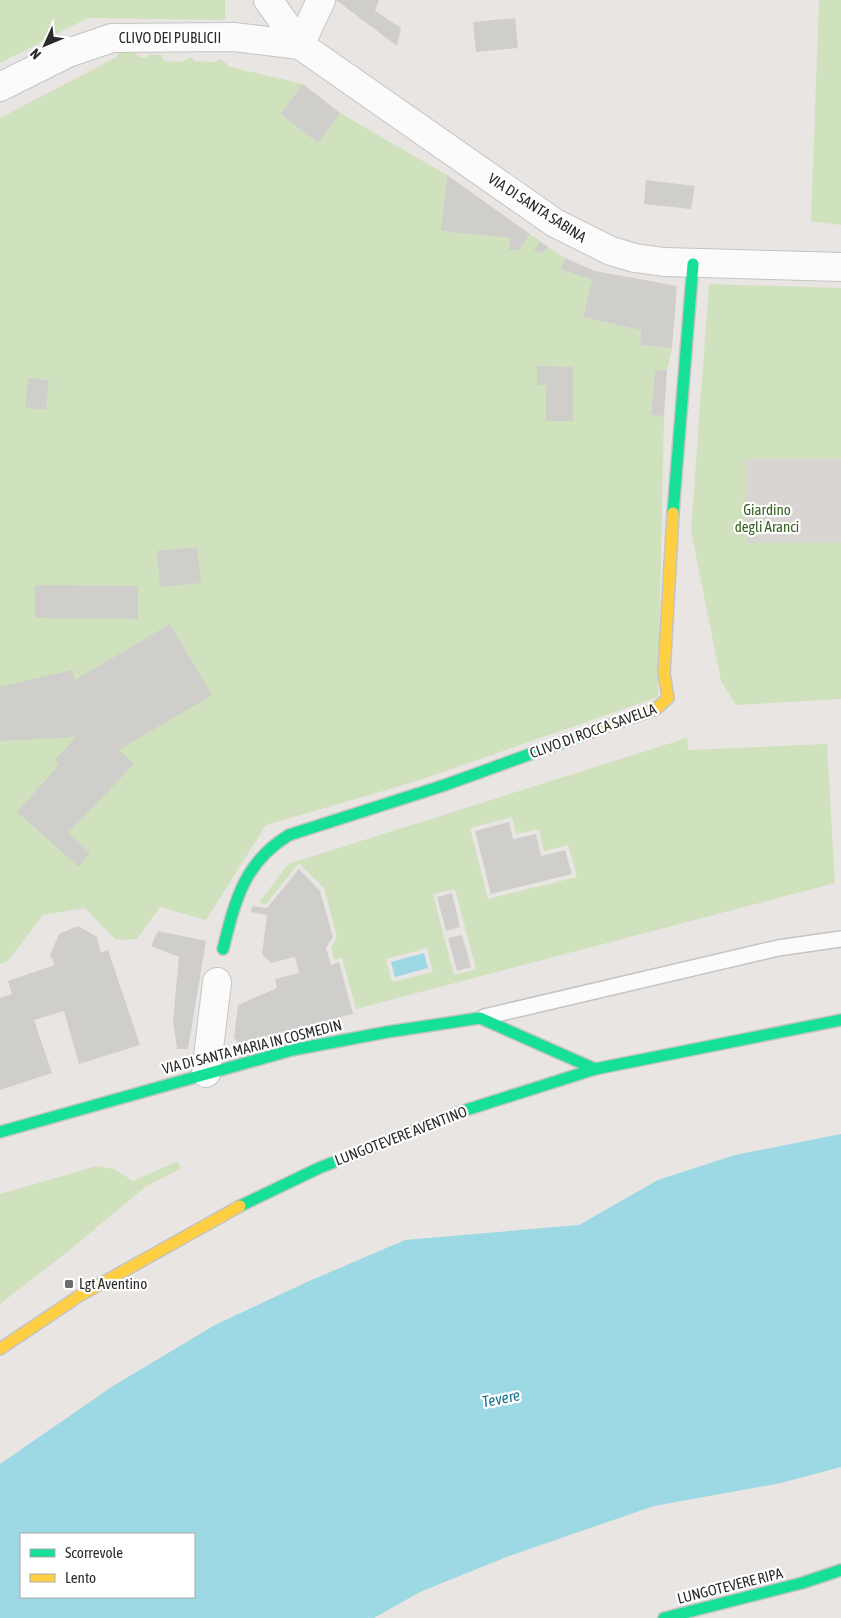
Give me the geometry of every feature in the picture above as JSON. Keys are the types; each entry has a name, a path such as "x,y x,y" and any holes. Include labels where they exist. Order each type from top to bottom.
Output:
{"main road":[{"name":"CLIVO DI ROCCA SAVELLA","path":"223,949 233,907 245,880 259,857 273,843 289,835 445,785 640,714 663,704 668,698 664,672 671,533 693,264"},
{"path":"480,1018 595,1069"},
{"name":"VIA DI SANTA MARIA IN COSMEDIN","path":"0,1132 292,1050 341,1039 480,1018"},
{"name":"LUNGOTEVERE AVENTINO","path":"0,1349 79,1296 177,1239 274,1188 319,1168 466,1110 595,1069 841,1020"},
{"name":"LUNGOTEVERE RIPA","path":"664,1618 802,1583 841,1570"},
{"name":"LUNGOTEVERE RIPA","path":"802,1583 841,1582"}],"street":[{"path":"268,0 300,45 321,0"},
{"name":"CLIVO DEI PUBLICII","path":"0,87 68,53 112,38 234,37 300,45"},
{"name":"VIA DI SANTA SABINA","path":"300,45 526,203 571,232 611,251 635,258 693,264 841,267"},
{"path":"206,1073 217,982"}],"lane":[{"path":"480,1018 759,952 841,939"}],"green space":[{"path":"0,0 225,0 225,20 88,18 0,63"},
{"path":"819,0 841,0 841,225 811,221"},
{"path":"131,48 139,57 145,58 151,54 162,55 164,61 181,62 191,57 195,61 216,62 221,59 230,67 303,84 280,114 318,143 340,113 447,175 442,231 510,238 509,249 518,250 530,234 540,241 535,250 542,254 548,247 565,258 560,269 592,280 583,317 641,330 640,345 672,348 667,370 655,371 651,415 664,416 658,697 414,782 266,825 206,920 160,907 137,939 116,940 85,908 43,915 8,961 0,964 0,118 115,58 121,51"},
{"name":"Giardino degli Aranci","path":"709,284 841,288 841,699 736,705 721,681 691,531"},
{"path":"687,738 688,750 827,744 835,883 356,1009 342,958 334,959 331,948 337,937 324,888 299,863 266,904 259,903 288,864","holes":["512,817 516,834 539,829 544,851 568,845 577,877 488,899 470,828","455,889 476,969 454,975 433,894","427,948 433,972 392,982 386,959"]},
{"path":"176,1162 179,1164 180,1169 145,1187 66,1253 0,1304 0,1194 97,1166 114,1169 133,1181"}],"shaded area":[{"path":"746,459 841,459 841,543 746,543"}],"water":[{"path":"424,953 428,968 395,977 391,962"},
{"name":"Tevere","path":"841,1134 841,1467 781,1483 654,1506 509,1556 420,1592 374,1618 0,1618 0,1464 113,1386 215,1325 307,1282 405,1240 579,1225 658,1180 735,1155"}],"building":[{"path":"336,0 379,0 375,11 401,28 397,46"},
{"path":"515,18 518,48 476,52 473,22"},
{"path":"303,84 340,113 318,143 280,114"},
{"path":"447,175 530,234 519,250 509,250 510,238 441,231"},
{"path":"646,180 695,186 691,209 644,204"},
{"path":"540,241 548,247 542,254 534,250"},
{"path":"565,258 595,271 677,286 672,348 640,345 641,330 583,317 592,280 560,269"},
{"path":"537,366 573,367 573,421 546,421 546,385 537,385"},
{"path":"667,370 664,416 651,415 655,371"},
{"path":"28,378 49,380 46,410 25,408"},
{"path":"197,547 201,583 160,587 157,551"},
{"path":"35,585 138,586 138,619 35,618"},
{"path":"170,624 212,695 119,750 134,764 68,833 90,853 79,867 17,812 59,765 55,760 76,737 0,741 0,687 72,670 75,680"},
{"path":"509,822 513,839 536,834 541,856 565,850 572,874 491,894 475,831"},
{"path":"299,869 320,891 333,937 326,948 331,965 339,962 353,1014 238,1044 234,1037 238,1005 277,988 275,979 299,973 295,957 271,963 262,954 267,915 251,912 252,906 267,908"},
{"path":"452,893 460,927 446,931 437,897"},
{"path":"78,926 97,937 101,953 108,950 140,1045 79,1064 64,1011 34,1020 52,1073 0,1090 0,998 12,994 8,981 55,965 50,955 59,934"},
{"path":"158,931 206,941 188,1049 177,1049 173,1021 179,957 151,946"},
{"path":"462,935 471,967 457,971 448,938"}],"traffic: fast":[{"path":"673,513 693,264"},
{"path":"223,949 237,899 252,870 261,857 289,835 445,785 594,731"},
{"path":"0,1132 292,1050 387,1032 480,1018 595,1069"},
{"path":"240,1206 319,1168 466,1110 595,1069 841,1020"},
{"path":"664,1618 802,1583 841,1570"}],"traffic: slow":[{"path":"594,731 656,709 668,698 664,673 673,513"},
{"path":"0,1349 79,1296 240,1206"}],"place":[{"name":"Lgt Aventino","path":"69,1284"}]}
